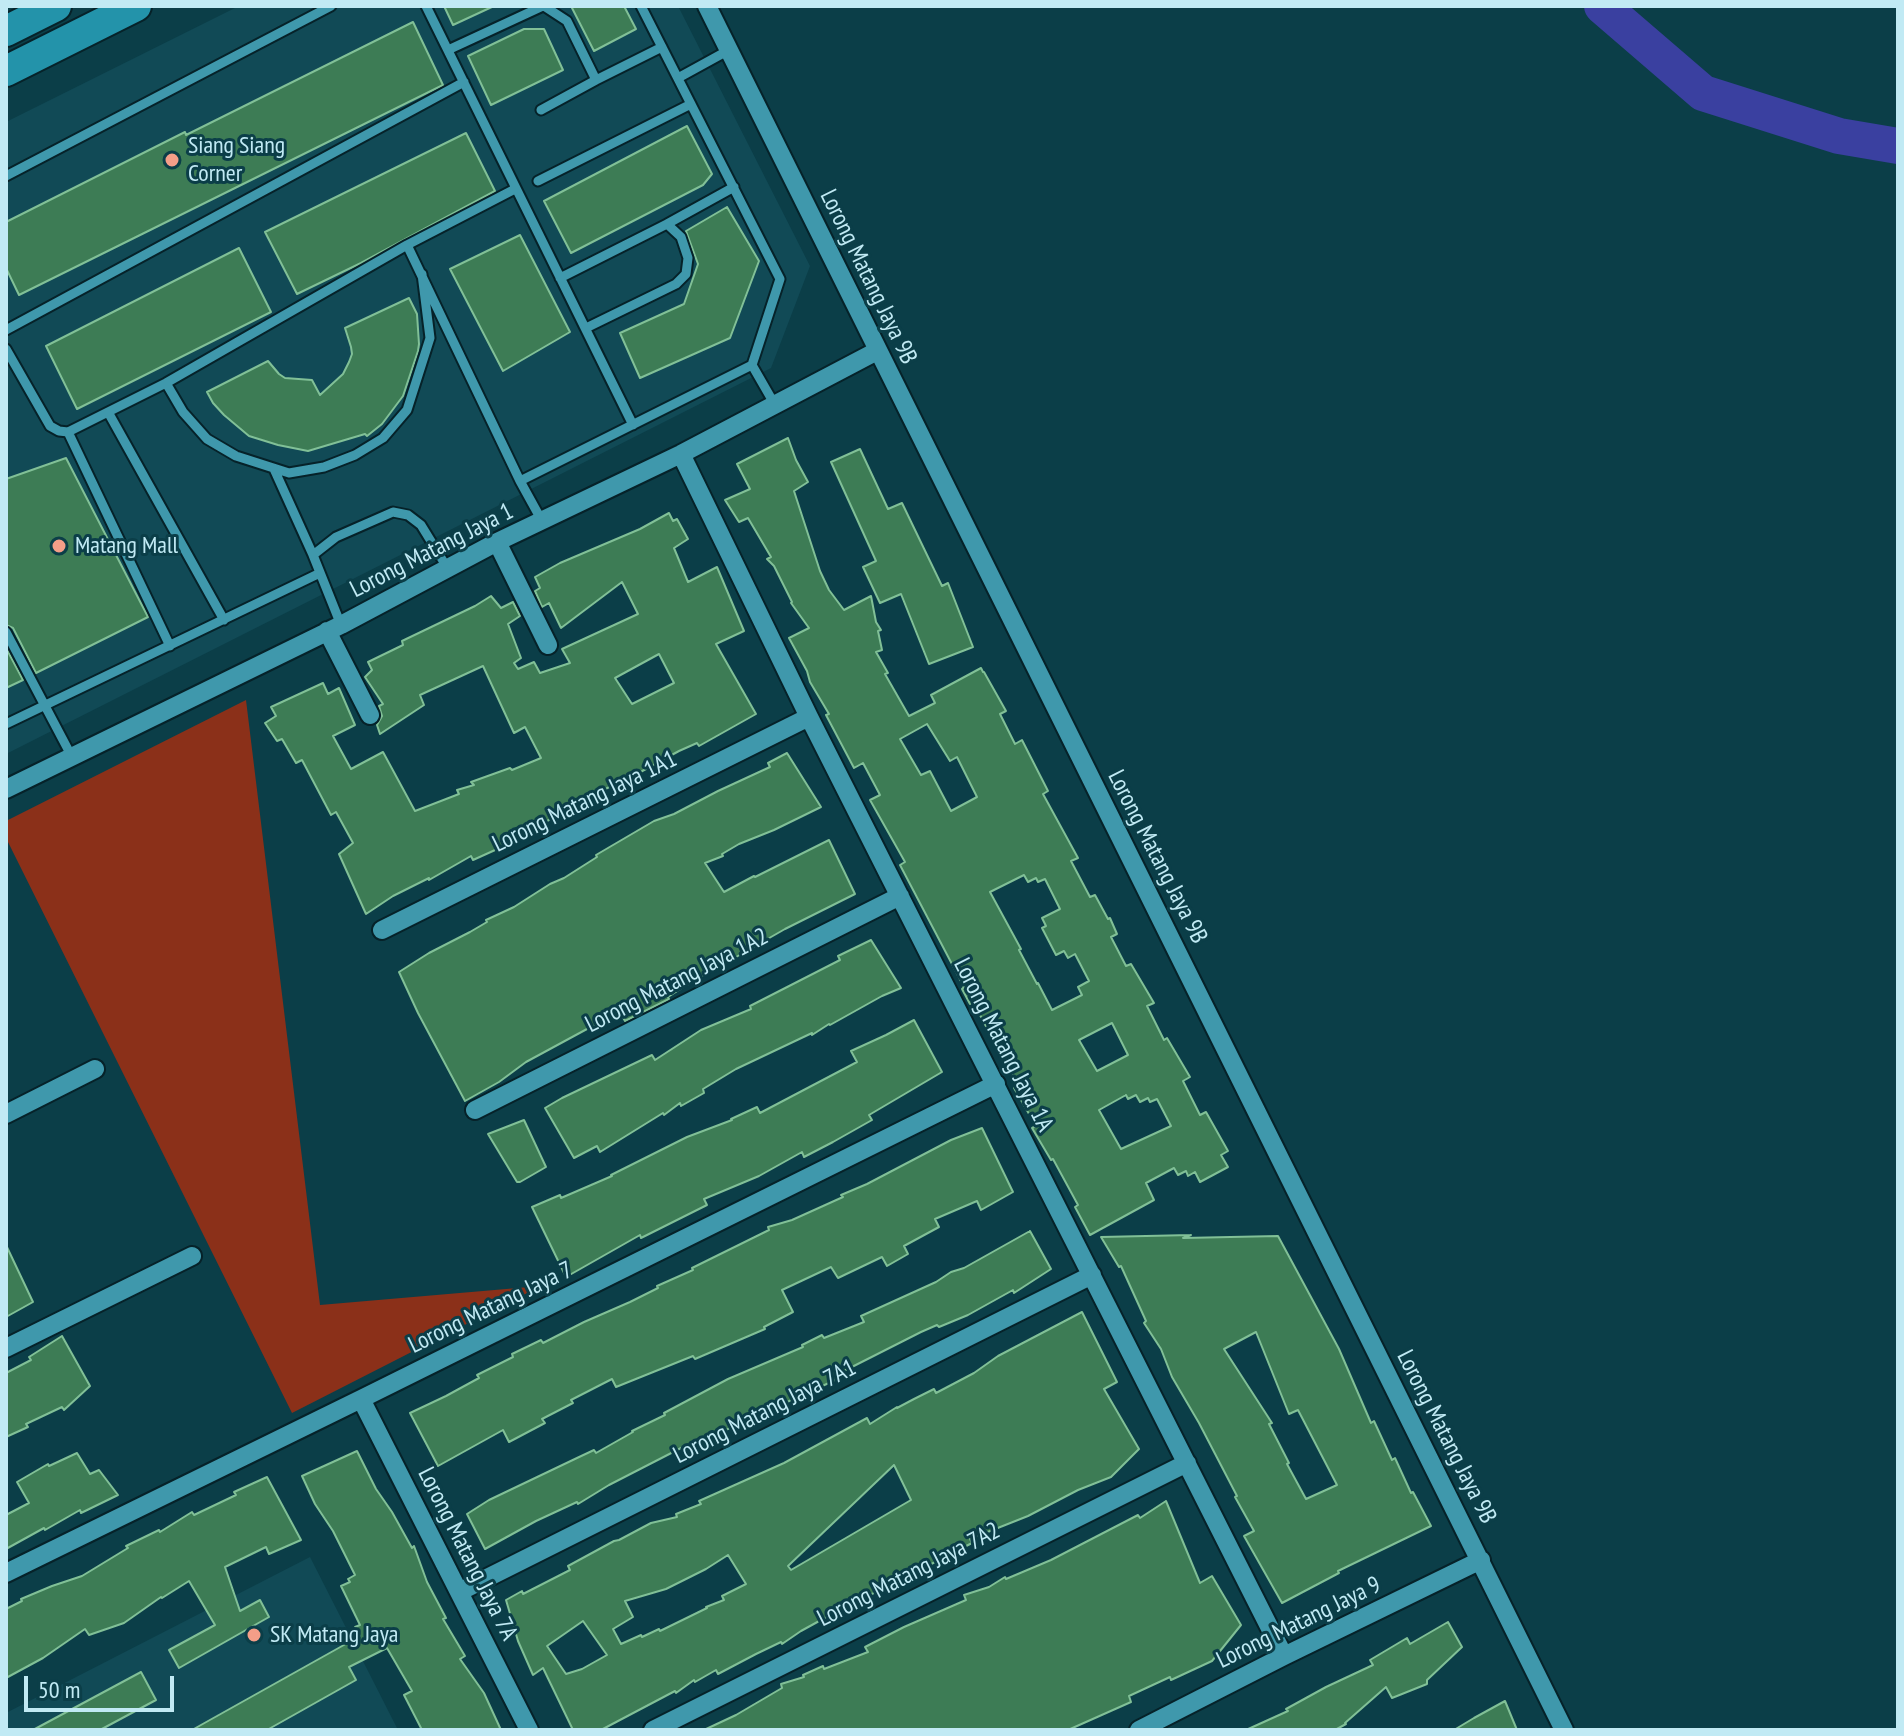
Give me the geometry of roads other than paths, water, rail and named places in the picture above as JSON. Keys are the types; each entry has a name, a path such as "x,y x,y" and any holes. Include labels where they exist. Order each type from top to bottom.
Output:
{"main road":[{"path":"6,31 56,6"},
{"path":"6,71 136,6"}],"street":[{"name":"Lorong Matang Jaya 9B","path":"707,6 1564,1730"},
{"name":"Lorong Matang Jaya 1","path":"6,789 334,628 497,542 681,454 877,351"},
{"name":"Lorong Matang Jaya 1A","path":"681,454 809,717 1284,1656"},
{"path":"497,542 548,645"},
{"path":"334,628 370,715"},
{"name":"Lorong Matang Jaya 1A1","path":"382,930 809,717"},
{"name":"Lorong Matang Jaya 1A2","path":"475,1110 900,896"},
{"path":"6,1114 95,1069"},
{"name":"Lorong Matang Jaya 7","path":"6,1573 996,1084"},
{"path":"6,1348 192,1256"},
{"name":"Lorong Matang Jaya 7A1","path":"459,1592 1092,1275"},
{"name":"Lorong Matang Jaya 7A","path":"361,1399 529,1730"},
{"name":"Lorong Matang Jaya 7A2","path":"653,1730 1187,1463"},
{"name":"Lorong Matang Jaya 9","path":"1139,1730 1481,1560"}],"lane":[{"path":"6,176 331,6"},
{"path":"426,6 633,425"},
{"path":"448,50 543,6 567,21 596,80"},
{"path":"520,481 752,365 780,279 641,6"},
{"path":"541,110 662,47"},
{"path":"678,78 729,50"},
{"path":"6,330 464,82"},
{"path":"538,181 691,104"},
{"path":"560,278 734,187"},
{"path":"6,349 50,426 68,432 166,383 407,245 515,189"},
{"path":"586,328 676,284 686,274 688,258 681,237 667,224"},
{"path":"407,245 542,521"},
{"path":"166,383 183,412 207,439 236,456 289,473 324,467 355,455 383,438 407,410 430,338 422,274"},
{"path":"752,365 775,405"},
{"path":"108,412 224,620"},
{"path":"68,432 170,646"},
{"path":"274,469 320,573 334,628"},
{"path":"313,555 336,537 393,512 408,515 421,525 448,569"},
{"path":"6,724 320,573"},
{"path":"6,632 72,757"}],"waterway":[{"path":"1602,6 1703,93 1839,136 1898,146"}],"place":[{"name":"Siang Siang Corner","path":"172,160"},
{"name":"Matang Mall","path":"59,546"},
{"name":"SK Matang Jaya","path":"254,1635"}]}
